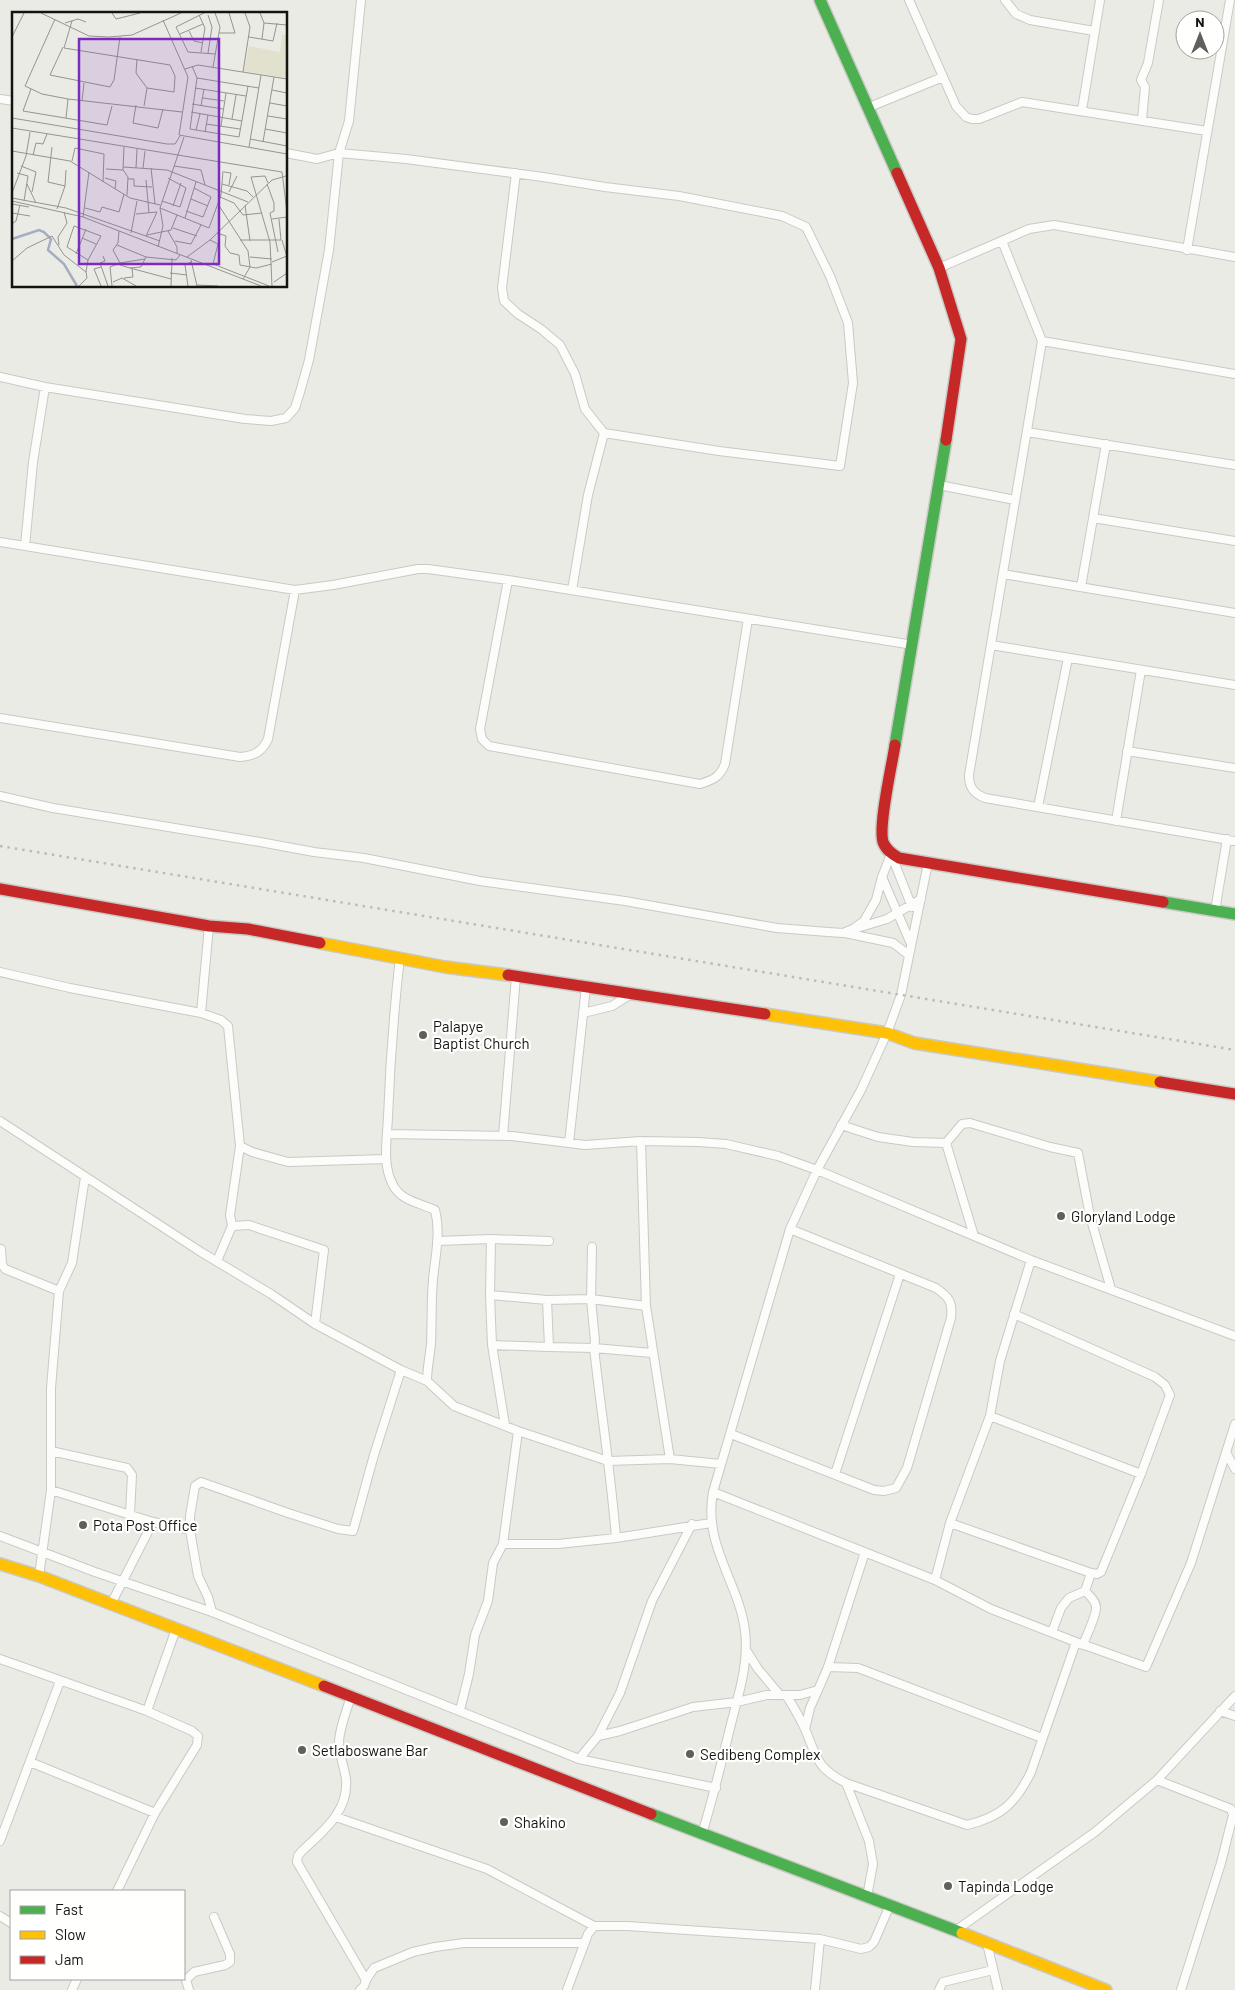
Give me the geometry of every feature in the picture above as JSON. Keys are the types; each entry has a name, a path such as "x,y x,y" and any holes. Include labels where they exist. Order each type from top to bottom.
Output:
{"street":[{"path":"0,377 45,387 245,419 271,421 286,418 295,408 309,360 329,250 339,153 349,121 362,0"},
{"path":"820,0 938,268 961,339 939,485 881,834 917,919"},
{"path":"909,0 956,106 966,117 979,119 1022,102 1208,131"},
{"path":"1006,0 1016,14 1030,20 1094,31"},
{"path":"1082,110 1100,0"},
{"path":"1142,120 1145,87 1141,80 1148,63 1159,0"},
{"path":"1187,250 1230,0"},
{"path":"867,108 943,77"},
{"path":"288,153 317,159 339,153 406,159 516,173 605,188 679,196 782,216 806,227 830,276 848,323 853,383 840,466 719,451 604,433 585,409 576,374 560,344 541,328 518,314 504,300 502,288 516,173"},
{"path":"938,268 1029,229 1054,225 1235,257"},
{"path":"1002,241 1042,341 969,783 976,795 984,798 1231,840 1215,911"},
{"path":"1042,341 1235,374"},
{"path":"25,546 33,462 45,387"},
{"path":"1027,432 1235,465"},
{"path":"572,590 588,495 604,433"},
{"path":"1081,587 1106,444"},
{"path":"939,485 1015,500"},
{"path":"1093,518 1235,541"},
{"path":"0,542 295,590 418,569 508,580 913,645"},
{"path":"1003,574 1235,613"},
{"path":"508,580 480,729 482,739 489,746 700,784 713,780 722,772 725,764 748,619"},
{"path":"0,718 240,757 251,757 263,749 268,738 295,590"},
{"path":"991,645 1235,686"},
{"path":"1038,807 1068,658"},
{"path":"1116,820 1141,670"},
{"path":"1128,751 1235,768"},
{"path":"0,796 53,808 314,852 364,858 480,881 624,901 777,928 843,932 893,943 910,955"},
{"path":"891,854 899,858 1235,914"},
{"path":"853,929 864,921 876,900 882,876 891,854"},
{"path":"702,1834 716,1788 744,1675 746,1650 745,1628 723,1565 711,1522 710,1508 713,1492 790,1229 817,1170 861,1090 887,1033 901,995 928,863"},
{"path":"882,876 912,944"},
{"path":"0,888 209,926 248,929 445,967 516,976 887,1033 914,1042 1235,1094"},
{"path":"843,932 870,925 898,913 921,899"},
{"path":"201,1013 209,926"},
{"path":"400,957 392,1021 386,1159 392,1184 404,1198 434,1210 437,1218 431,1345 427,1381"},
{"path":"0,972 70,988 201,1013 222,1020 228,1026 240,1146 230,1209 232,1226 217,1261"},
{"path":"503,1136 516,976"},
{"path":"569,1143 586,987"},
{"path":"583,1013 612,1006 631,994"},
{"path":"0,1121 315,1324 401,1370 427,1381 454,1406 518,1431 608,1461 670,1459 721,1464"},
{"path":"946,1143 962,1124 970,1123 1050,1147 1078,1153 1090,1216 1111,1289"},
{"path":"841,1125 878,1137 913,1142 946,1143"},
{"path":"387,1134 503,1136 586,1144 641,1141 698,1142 726,1144 778,1156 817,1170 1031,1260 1235,1336"},
{"path":"641,1141 646,1306 670,1459"},
{"path":"946,1143 974,1236"},
{"path":"240,1146 252,1152 288,1162 386,1159"},
{"path":"39,1576 51,1490 50,1388 59,1291 72,1263 85,1177"},
{"path":"232,1226 249,1225 324,1250 315,1324"},
{"path":"731,1434 874,1490 896,1488 907,1468 951,1318 952,1306 948,1296 936,1288 790,1229"},
{"path":"491,1239 490,1295 492,1345 505,1425"},
{"path":"437,1240 549,1241"},
{"path":"592,1247 591,1299 594,1348 611,1474 616,1538"},
{"path":"1,1249 2,1264 5,1269 59,1291"},
{"path":"935,1580 950,1524 990,1416 1000,1361 1031,1260"},
{"path":"835,1474 900,1274"},
{"path":"490,1295 547,1300 591,1299 646,1306"},
{"path":"547,1300 549,1347"},
{"path":"950,1524 1096,1574 1104,1567 1170,1395 1165,1385 1155,1377 1014,1314"},
{"path":"492,1345 652,1352"},
{"path":"212,1612 208,1597 198,1576 190,1530 190,1516 195,1486 201,1482 288,1513 338,1529 353,1531 374,1455 401,1370"},
{"path":"990,1416 1141,1474"},
{"path":"713,1492 935,1580 991,1609 1080,1644 1146,1667 1191,1563 1235,1424"},
{"path":"460,1710 469,1674 475,1635 488,1601 493,1564 503,1544 518,1431"},
{"path":"51,1451 127,1468 132,1475 130,1514"},
{"path":"1227,1454 1235,1469"},
{"path":"51,1490 153,1522 190,1530"},
{"path":"111,1604 124,1582 153,1522"},
{"path":"503,1544 558,1544 616,1538 711,1522"},
{"path":"579,1759 598,1736 620,1693 652,1601 692,1524"},
{"path":"0,1536 42,1553 212,1612 579,1759 716,1788"},
{"path":"805,1729 810,1708 828,1667 865,1552"},
{"path":"0,1564 39,1576 351,1696 1106,1990"},
{"path":"1052,1632 1061,1608 1069,1598 1084,1591 1091,1573"},
{"path":"746,1650 758,1669 783,1694 805,1729 811,1747 821,1766 832,1776 846,1783 966,1825 995,1815 1009,1806 1022,1791 1080,1644 1095,1616 1096,1607 1092,1599 1084,1591"},
{"path":"147,1711 176,1629"},
{"path":"0,1659 147,1711 192,1731 198,1736 197,1745 155,1813 117,1890"},
{"path":"828,1667 858,1668 1042,1738"},
{"path":"0,1841 60,1681"},
{"path":"598,1736 620,1732 693,1707 737,1702 755,1696 800,1695 818,1690"},
{"path":"351,1696 339,1738 346,1789 343,1803 336,1817 316,1840 301,1852 297,1862 366,1980"},
{"path":"955,1930 1095,1832 1157,1780 1235,1696"},
{"path":"1220,1711 1235,1716"},
{"path":"30,1762 155,1813"},
{"path":"1157,1780 1231,1809 1234,1815 1183,1990"},
{"path":"846,1783 869,1841 874,1864 867,1896"},
{"path":"336,1817 487,1869 594,1926 628,1926 820,1939 861,1949 869,1947 874,1942 890,1905"},
{"path":"189,1990 186,1980 194,1972 225,1965 230,1962 230,1954 214,1917"},
{"path":"567,1990 588,1934 594,1926"},
{"path":"815,1990 820,1939"},
{"path":"360,1990 374,1968 412,1952 435,1947 464,1943 585,1944"},
{"path":"987,1943 998,1990"},
{"path":"939,1990 943,1982 993,1970"}],"railway":[{"path":"0,846 1235,1050"}],"traffic: fast":[{"path":"820,0 897,173"},
{"path":"895,745 946,440"},
{"path":"1163,902 1235,914"},
{"path":"651,1814 962,1933"}],"traffic: slow":[{"path":"320,943 445,967 508,975"},
{"path":"765,1014 887,1033 914,1043 1160,1082"},
{"path":"0,1564 39,1576 324,1686"},
{"path":"962,1933 1106,1990"}],"traffic: jam":[{"path":"897,173 939,268 961,339 946,440"},
{"path":"895,745 882,822 882,834 886,847 899,858 1163,902"},
{"path":"0,889 209,926 248,929 320,943"},
{"path":"508,975 765,1014"},
{"path":"1160,1082 1235,1094"},
{"path":"324,1686 651,1814"}],"place":[{"name":"Palapye Baptist Church","path":"423,1035"},
{"name":"Gloryland Lodge","path":"1061,1216"},
{"name":"Pota Post Office","path":"83,1525"},
{"name":"Setlaboswane Bar","path":"302,1750"},
{"name":"Sedibeng Complex","path":"690,1754"},
{"name":"Shakino","path":"504,1822"},
{"name":"Tapinda Lodge","path":"948,1886"}]}
